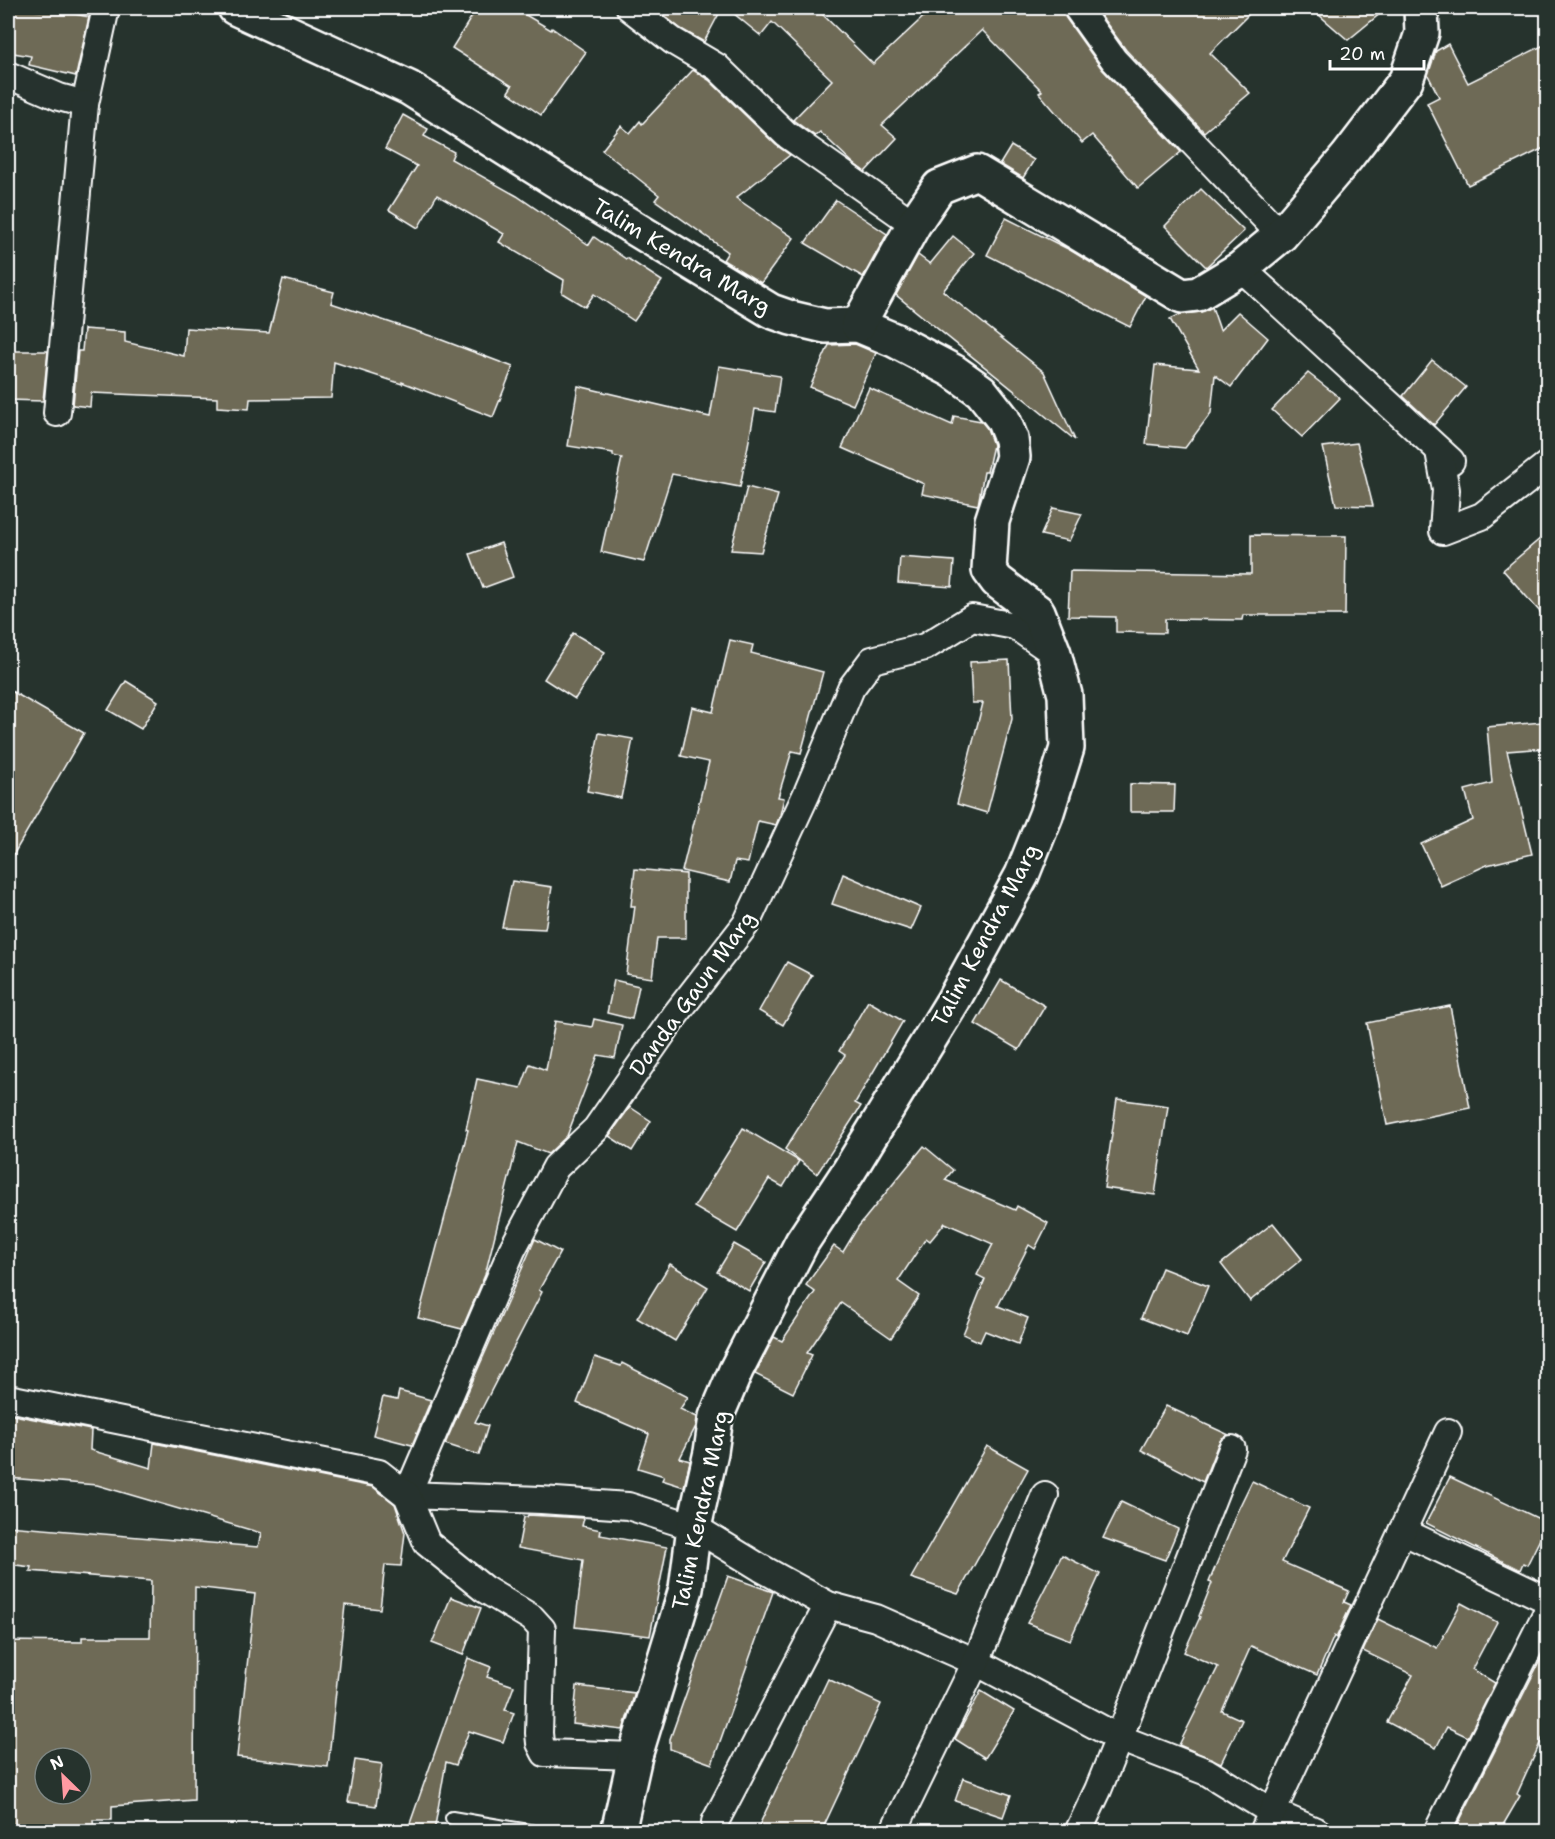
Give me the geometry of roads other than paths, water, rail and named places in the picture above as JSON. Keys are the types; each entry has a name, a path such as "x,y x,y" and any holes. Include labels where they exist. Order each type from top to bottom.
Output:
{"street":[{"path":"57,412 85,104 106,8"},
{"name":"Talim Kendra Marg","path":"235,8 409,88 771,311 825,326 858,325 894,340 953,371 981,392 1003,419 1011,440 1013,457 992,521 988,570 997,580 1038,612 1054,653 1065,695 1067,748 1046,815 1026,865 953,1001 849,1171 802,1242 736,1370 716,1417 711,1452 694,1527 686,1588 635,1756 618,1832"},
{"path":"630,8 673,41 717,67 786,134 914,224"},
{"path":"1077,8 1114,60 1281,235"},
{"path":"858,325 914,224 939,187 977,172 1182,296 1198,294 1241,268 1281,235 1347,157 1406,80 1422,33 1421,8"},
{"path":"8,75 60,97 85,104"},
{"path":"1241,268 1445,456 1446,490 1443,531 1482,516 1548,464"},
{"name":"Danda Gaun Marg","path":"407,1495 512,1250 556,1167 596,1130 676,1014 746,924 807,792 851,688 865,669 872,660 925,647 972,618 1015,626 1054,653"},
{"path":"8,1398 379,1473 407,1495 427,1542 484,1589 532,1618 542,1629 539,1733 540,1743 545,1753 635,1756"},
{"path":"1268,1822 1448,1432"},
{"path":"1078,1832 1119,1738 1232,1449"},
{"path":"407,1495 628,1506 694,1527 828,1605 876,1618 976,1662 1119,1738 1207,1773 1268,1822 1317,1832"},
{"path":"893,1832 976,1662 1045,1495"},
{"path":"1402,1531 1548,1600"},
{"path":"715,1822 828,1605"},
{"path":"1437,1832 1548,1610"}],"lane":[{"path":"452,1818 535,1832"}]}
